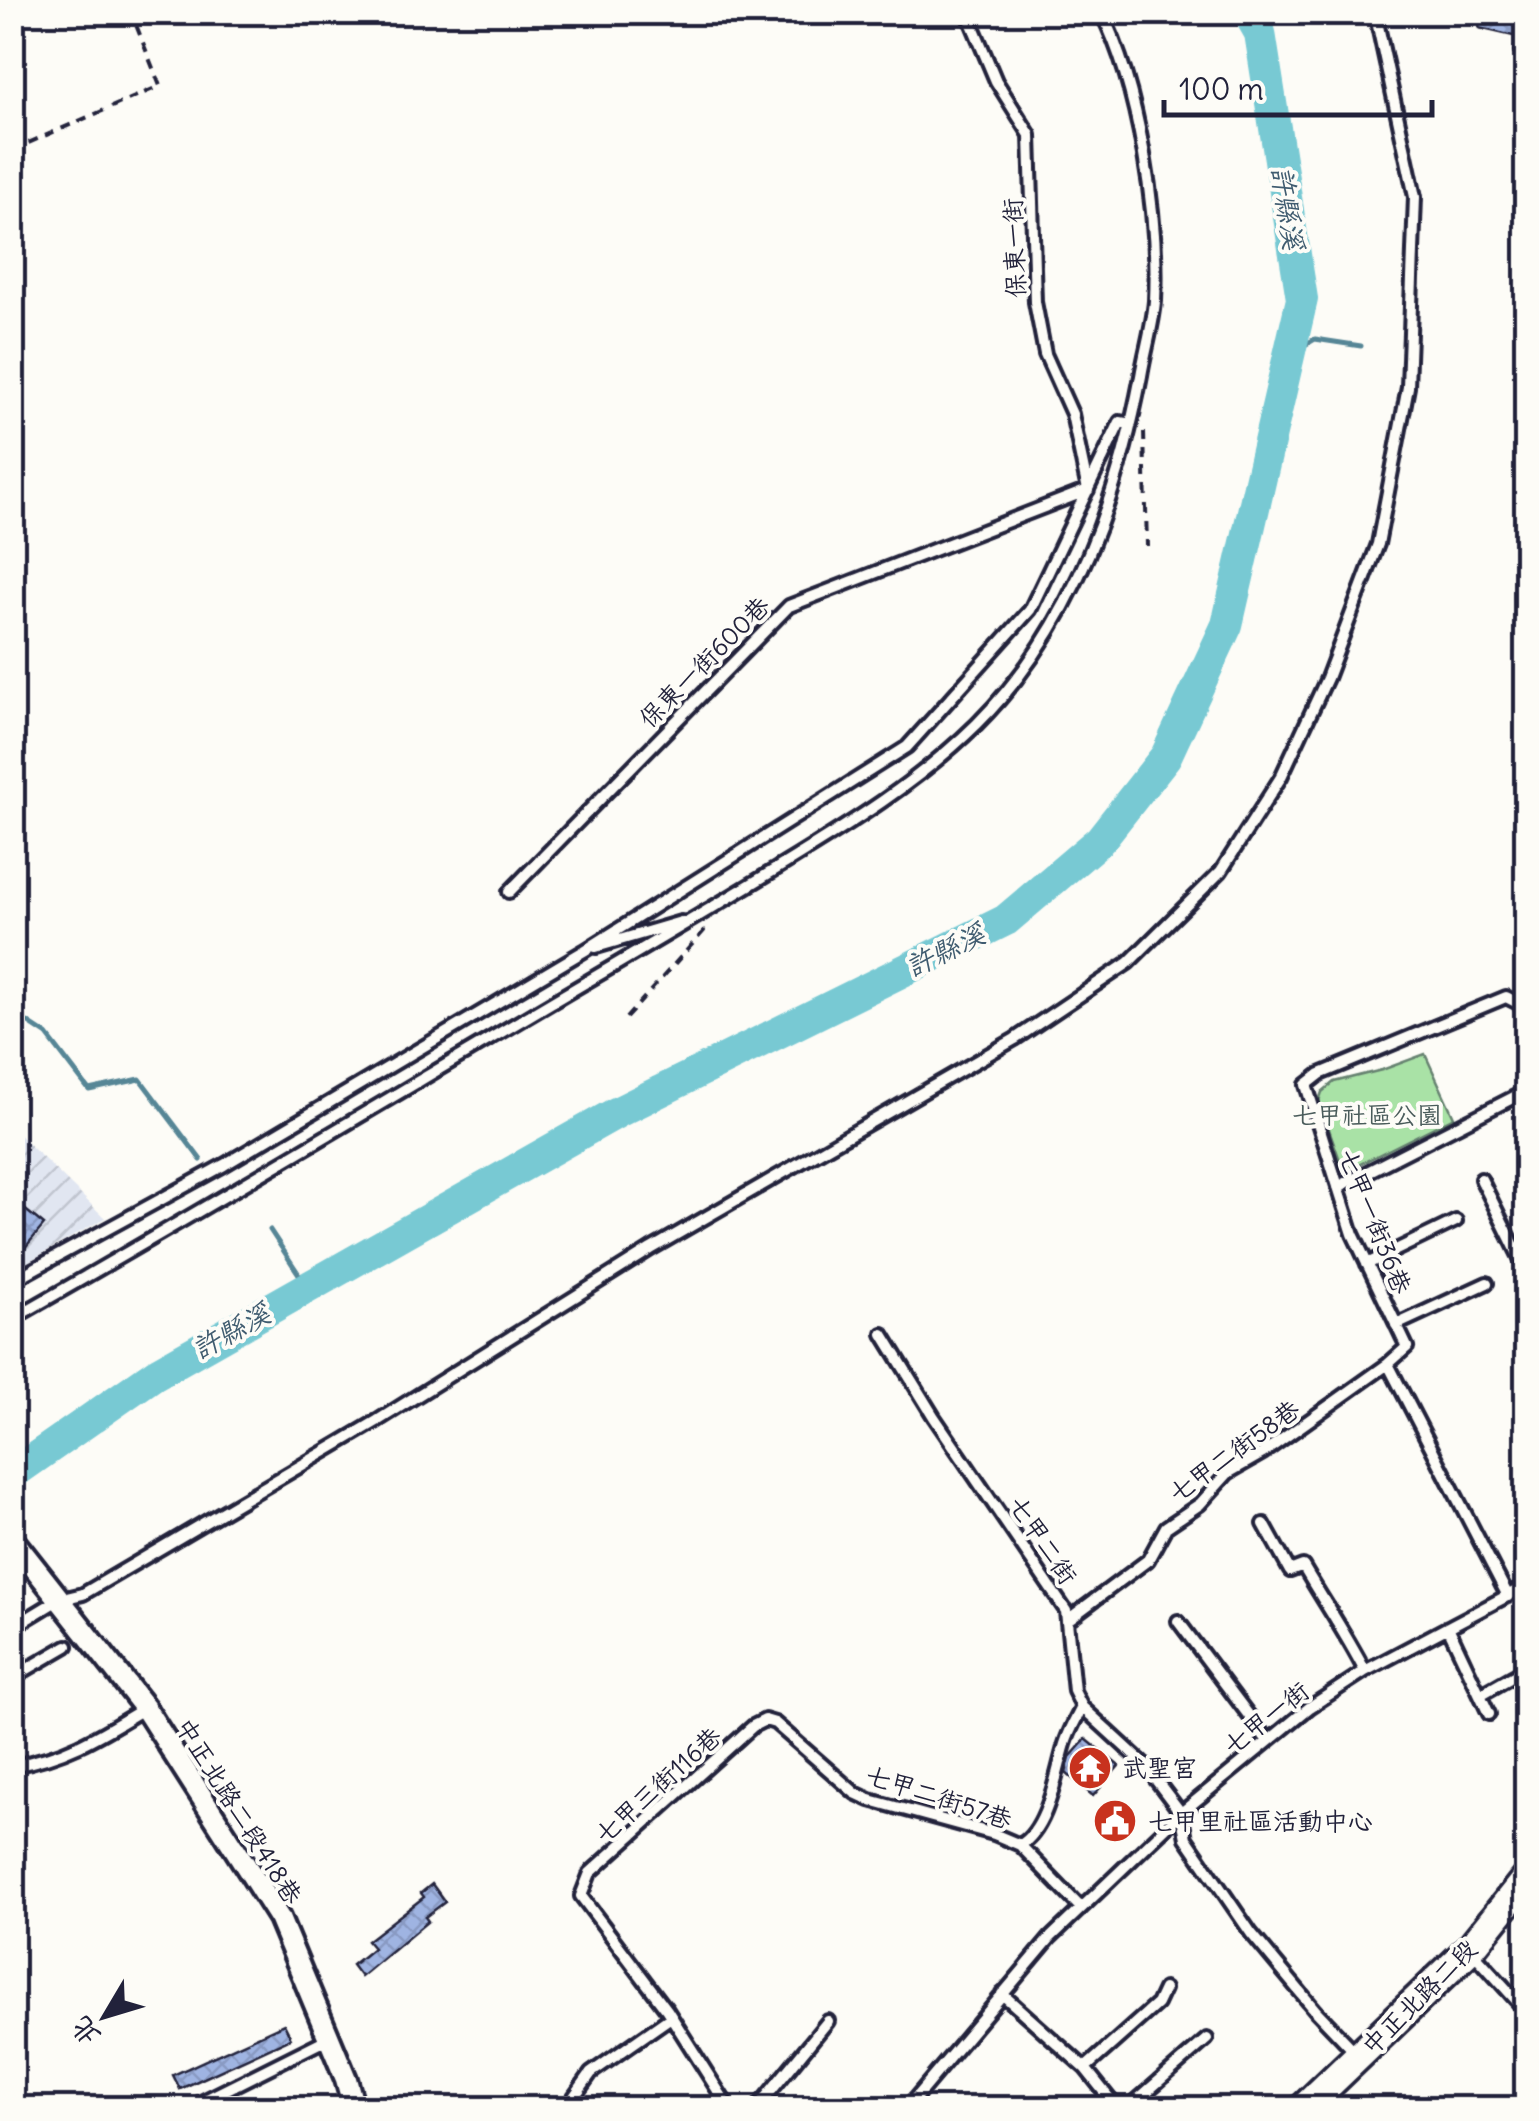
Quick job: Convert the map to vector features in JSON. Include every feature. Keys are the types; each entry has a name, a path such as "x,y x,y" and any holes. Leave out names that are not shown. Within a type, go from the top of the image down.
{"main road":[{"name":"中正北路二段","path":"1304,2108 1470,1949 1526,1879"}],"street":[{"name":"中正北路二段418巷","path":"12,1539 145,1708 279,1918 354,2108"}],"lane":[{"name":"保東一街","path":"967,12 996,81 1030,135 1035,302 1045,354 1072,414 1088,490"},
{"path":"12,1320 863,816 922,773 980,721 1034,657 1071,596 1101,520 1132,424 1154,303 1152,219 1140,135 1114,36 1101,12"},
{"path":"12,1628 58,1600 83,1594 377,1421 651,1250 1015,1039 1128,963 1221,871 1281,777 1327,678 1378,544 1408,387 1415,197 1375,12"},
{"path":"12,1281 224,1166 584,951 907,747 1030,610 1120,422 1132,424"},
{"name":"保東一街600巷","path":"509,892 788,606 1088,490"},
{"path":"584,951 696,918"},
{"name":"七甲一街36巷","path":"1388,1364 1407,1347 1367,1264 1306,1085 1320,1074 1506,996 1526,1007"},
{"path":"1338,1187 1526,1090"},
{"path":"1481,1179 1526,1270"},
{"path":"1367,1264 1456,1221"},
{"path":"1396,1325 1486,1283"},
{"name":"七甲二街","path":"883,1334 1069,1619 1074,1692 1082,1707"},
{"path":"1388,1364 1508,1596"},
{"name":"七甲二街58巷","path":"1069,1619 1148,1560 1166,1527 1200,1504 1228,1473 1263,1453 1388,1364"},
{"path":"1264,1524 1290,1571 1304,1566 1340,1622 1364,1671"},
{"name":"七甲一街","path":"906,2108 1080,1907 1182,1813 1310,1706 1364,1671 1526,1586"},
{"path":"1178,1621 1268,1741"},
{"path":"1448,1627 1489,1714"},
{"path":"12,1678 67,1646"},
{"path":"1480,1695 1526,1670"},
{"path":"1082,1707 1144,1764 1182,1813 1186,1838 1251,1933 1359,2056"},
{"name":"七甲二街57巷","path":"776,1723 855,1793 1020,1845 1031,1839 1049,1800 1067,1739 1082,1707"},
{"path":"12,1766 49,1760 88,1743 145,1708"},
{"name":"七甲三街116巷","path":"671,2017 581,1896 590,1873 753,1726 766,1720 776,1723"},
{"path":"1020,1845 1080,1907"},
{"path":"1470,1949 1526,2011"},
{"path":"1084,2068 1157,2004 1164,1989"},
{"path":"1002,1994 1084,2068 1117,2108"},
{"path":"566,2108 591,2073 671,2017 728,2108"},
{"path":"758,2108 828,2021"},
{"path":"188,2108 329,2038"},
{"path":"1128,2108 1208,2039"}],"path":[{"path":"12,150 160,86 131,12"},
{"path":"1132,424 1146,433 1147,546"},
{"path":"626,1018 704,930 696,918"}],"shaded area":[{"path":"12,1128 105,1218 13,1270 12,1270"}],"green space":[{"name":"七甲社區公園","path":"1425,1054 1454,1117 1356,1166 1342,1166 1319,1101 1322,1092 1334,1082"}],"building":[{"path":"1482,12 1526,12 1526,39 1479,28"},
{"path":"12,1199 44,1225 12,1263"},
{"name":"武聖宮","path":"1086,1739 1119,1766 1093,1796 1066,1773 1070,1757"},
{"path":"432,1884 445,1902 361,1977 352,1965 373,1948 367,1941 424,1897 421,1893"},
{"path":"284,2024 291,2038 180,2089 173,2075"}],"waterway":[{"name":"許縣溪","path":"12,1474 155,1374 618,1112 1006,920 1100,840 1166,756 1227,625 1302,299 1260,33 1248,12"},
{"path":"1289,354 1315,339 1361,346"},
{"path":"12,1012 47,1035 89,1090 140,1079 201,1160"},
{"path":"270,1230 308,1288"}],"place":[{"name":"武聖宮","path":"1090,1768"},
{"name":"七甲里社區活動中心","path":"1115,1821"}]}
